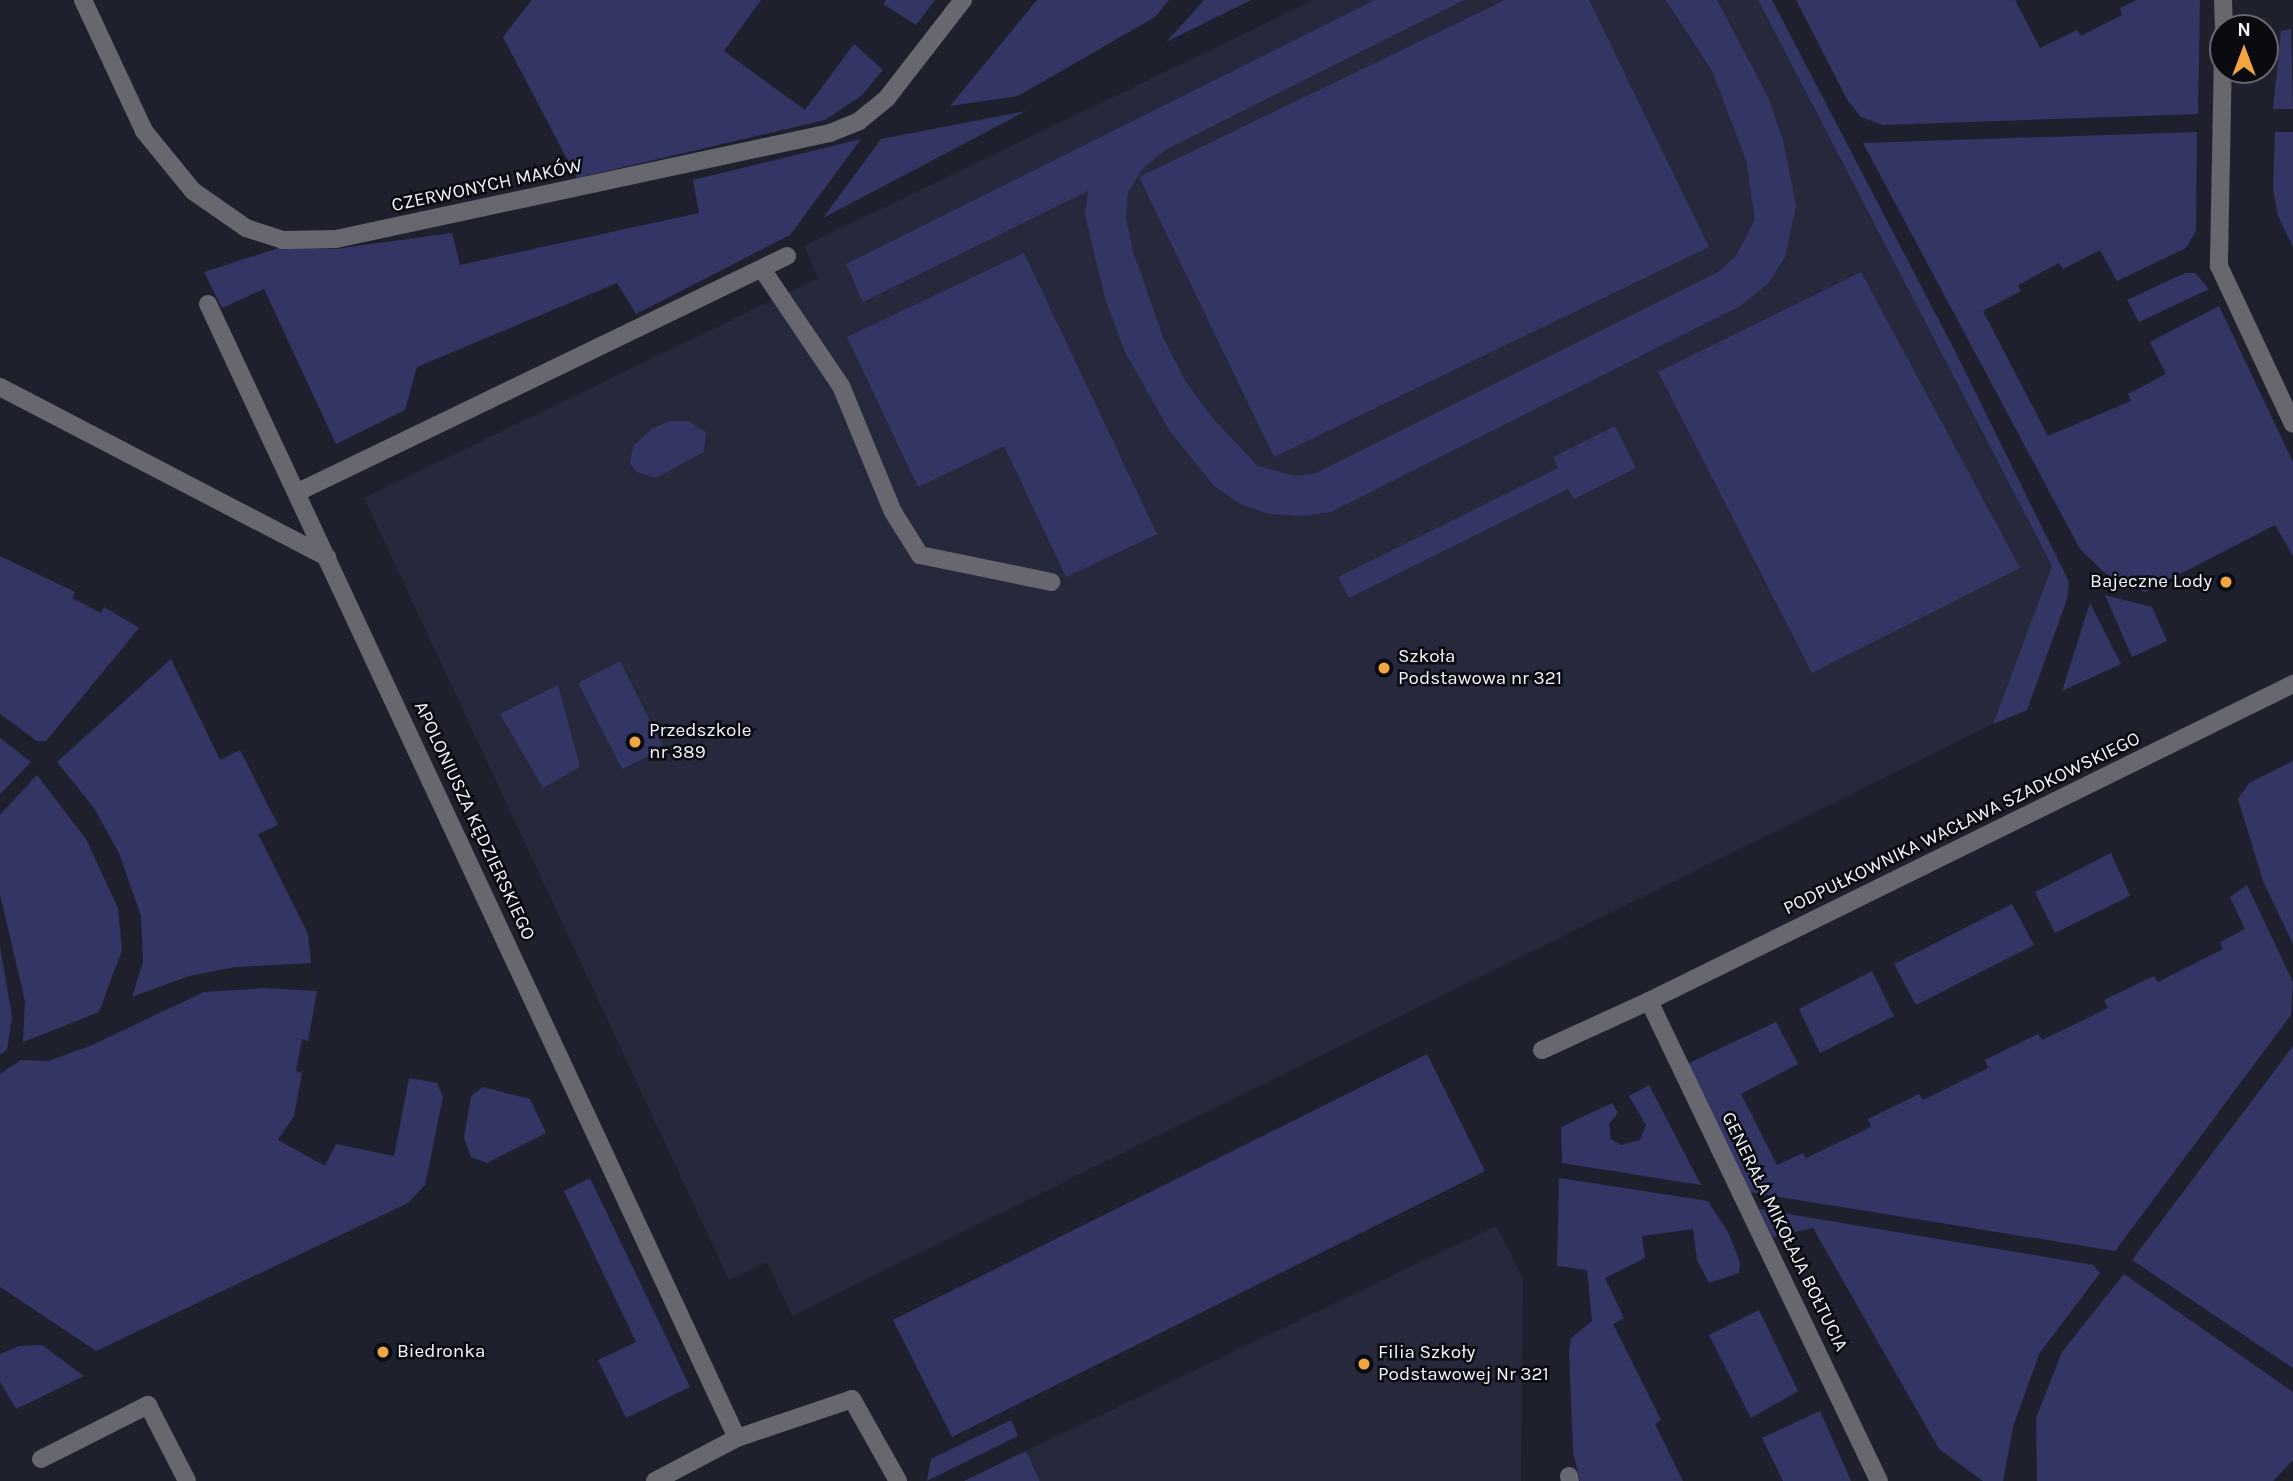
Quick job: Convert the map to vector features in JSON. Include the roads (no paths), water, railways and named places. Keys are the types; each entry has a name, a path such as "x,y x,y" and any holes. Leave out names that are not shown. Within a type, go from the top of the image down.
{"street":[{"name":"CZERWONYCH MAKÓW","path":"83,0 144,131 193,191 246,228 283,240 336,239 830,133 859,121 887,98 962,0"},
{"path":"2222,84 2219,266 2293,424"},
{"path":"298,492 787,256"},
{"path":"762,269 841,386 893,512 919,555 1051,582"},
{"name":"APOLONIUSZA KĘDZIERSKIEGO","path":"208,304 737,1438"},
{"path":"0,387 327,557"},
{"name":"PODPUŁKOWNIKA WACŁAWA SZADKOWSKIEGO","path":"1542,1050 1649,1001 2293,684"},
{"name":"GENERAŁA MIKOŁAJA BOŁTUCIA","path":"1649,1001 1879,1481"},
{"path":"655,1481 737,1438 852,1399 898,1481"},
{"path":"41,1459 148,1405 187,1481"}],"place":[{"name":"Bajeczne Lody","path":"2226,582"},
{"name":"Szkoła Podstawowa nr 321","path":"1384,668"},
{"name":"Przedszkole nr 389","path":"635,742"},
{"name":"Biedronka","path":"383,1352"},
{"name":"Filia Szkoły Podstawowej Nr 321","path":"1364,1364"}]}
